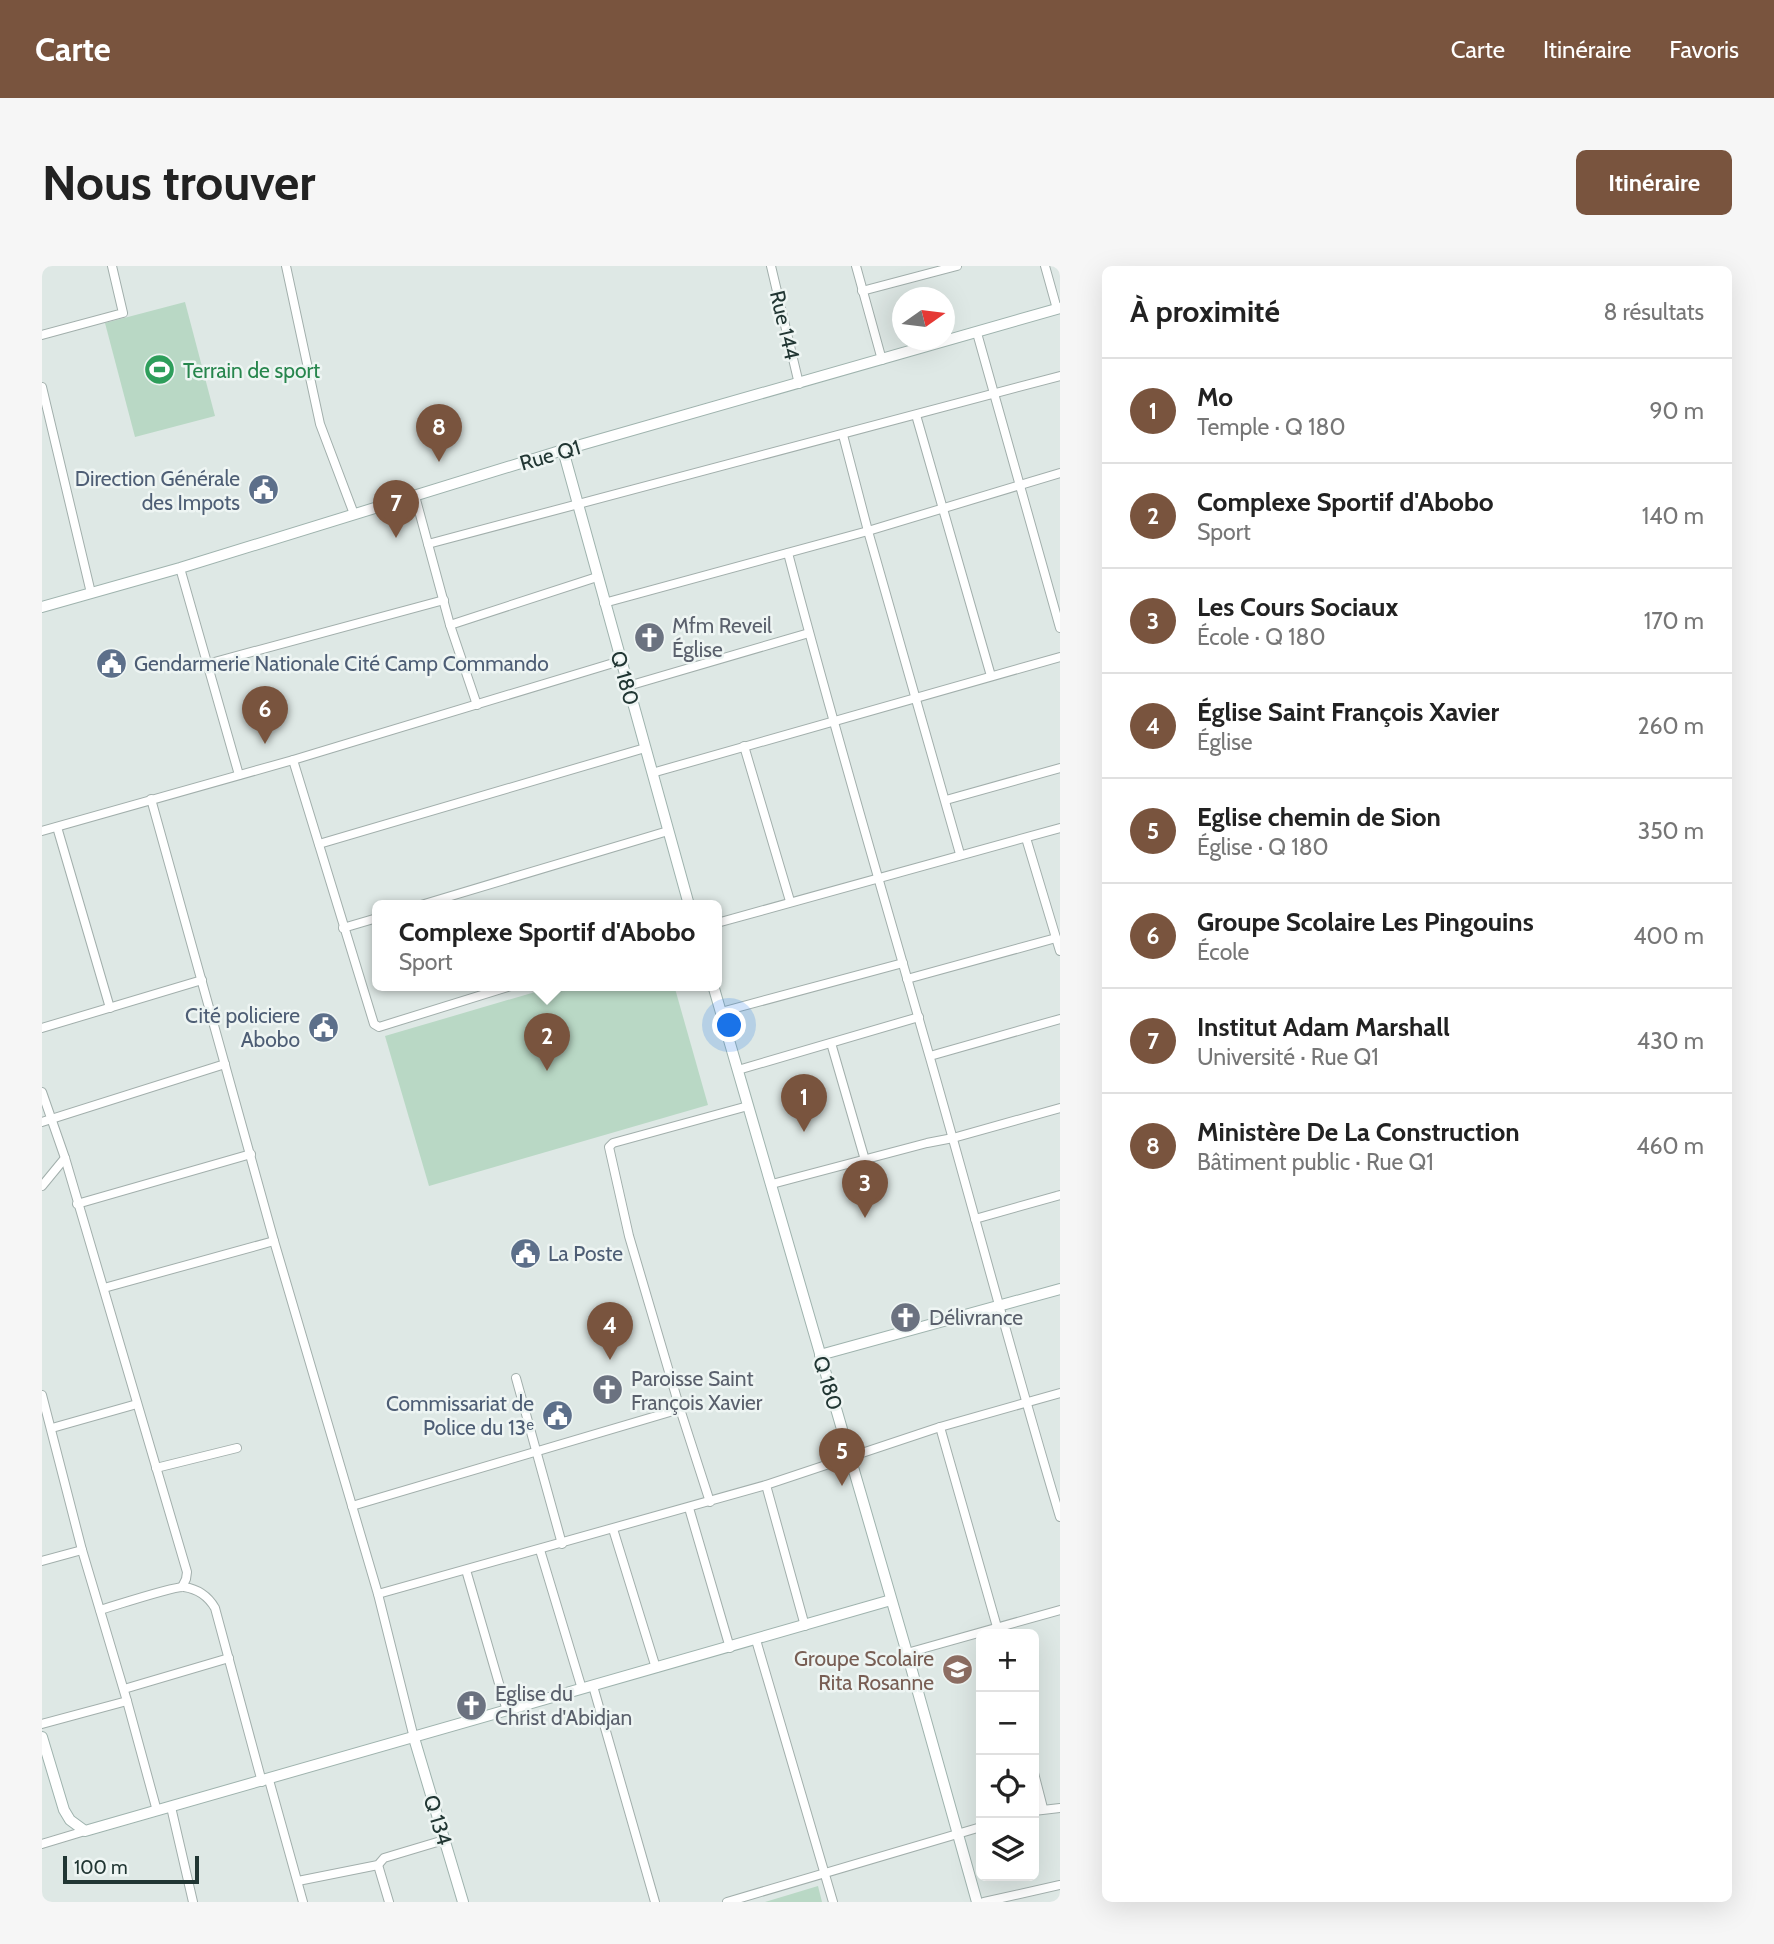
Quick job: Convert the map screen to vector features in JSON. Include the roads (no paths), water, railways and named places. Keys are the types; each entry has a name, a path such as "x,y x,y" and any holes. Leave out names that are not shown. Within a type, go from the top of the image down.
{"street":[{"path":"42,335 123,313 112,266"},
{"path":"286,266 320,424 354,514"},
{"name":"Rue 144","path":"771,266 799,384"},
{"path":"856,266 882,360"},
{"path":"862,292 957,266"},
{"path":"1045,266 1059,308"},
{"name":"Rue Q1","path":"42,607 180,568 563,450 1059,308"},
{"path":"977,333 1060,628"},
{"path":"428,544 1060,376"},
{"path":"42,387 91,593"},
{"path":"916,415 991,676"},
{"path":"843,435 960,854"},
{"name":"Q 180","path":"563,450 688,900"},
{"path":"604,603 868,531 1060,473"},
{"path":"415,496 450,625 477,705"},
{"path":"788,553 832,721 919,1017 1025,1403 1060,1517"},
{"path":"180,568 239,775"},
{"path":"450,625 597,577"},
{"path":"207,664 444,600"},
{"path":"628,686 809,633"},
{"path":"652,773 1060,657"},
{"path":"42,831 293,760 620,661"},
{"path":"744,747 790,901"},
{"path":"319,844 645,748"},
{"path":"293,760 343,928 376,1026 494,991"},
{"path":"946,800 1060,768"},
{"path":"151,799 274,1241 378,1594 414,1738"},
{"path":"57,827 110,1007"},
{"path":"722,921 1060,828"},
{"path":"438,900 668,831"},
{"path":"1026,838 1060,951"},
{"path":"343,928 372,919"},
{"path":"907,979 1056,938"},
{"path":"721,1012 903,963"},
{"path":"42,1027 202,980"},
{"name":"Q 180","path":"715,991 959,1833 976,1902"},
{"path":"737,1070 919,1017"},
{"path":"930,1056 1060,1019"},
{"path":"831,1043 864,1160"},
{"path":"46,1121 225,1064"},
{"path":"42,1092 46,1121 65,1158 187,1572 182,1587"},
{"path":"710,1502 629,1236 609,1147 613,1143 653,1131 748,1106"},
{"path":"772,1184 1060,1108"},
{"path":"77,1204 251,1154"},
{"path":"42,1186 65,1158"},
{"path":"975,1219 1060,1195"},
{"path":"104,1288 274,1241"},
{"path":"820,1355 1060,1289"},
{"path":"516,1378 562,1544"},
{"path":"378,1594 710,1502 940,1427 1060,1393"},
{"path":"42,1397 82,1550 157,1811"},
{"path":"52,1428 137,1404"},
{"path":"352,1506 680,1409"},
{"path":"940,1427 998,1629"},
{"path":"156,1468 237,1448"},
{"path":"766,1485 805,1626"},
{"path":"689,1508 730,1648"},
{"path":"613,1528 656,1668"},
{"path":"42,1561 82,1550"},
{"path":"540,1550 588,1687 655,1902"},
{"path":"466,1570 506,1711"},
{"path":"100,1610 182,1587 209,1599 215,1608 303,1902"},
{"path":"42,1844 891,1600"},
{"path":"1001,1629 1060,1610"},
{"path":"907,1653 976,1636"},
{"path":"756,1640 833,1902"},
{"path":"124,1689 229,1658"},
{"path":"42,1724 127,1701"},
{"path":"42,1737 64,1810 70,1819 85,1831"},
{"name":"Q 134","path":"414,1738 463,1902"},
{"path":"171,1807 193,1902"},
{"path":"1039,1809 1060,1808"},
{"path":"727,1902 976,1828"},
{"path":"298,1881 378,1865 384,1858 444,1840"},
{"path":"378,1865 389,1902"},
{"path":"984,1902 1060,1885"}],"place":[{"name":"Terrain de sport","path":"160,370"},
{"name":"Ministère De La Construction","path":"439,462"},
{"name":"Direction Générale des Impots","path":"263,490"},
{"name":"Institut Adam Marshall","path":"396,538"},
{"name":"Mfm Reveil Église","path":"649,637"},
{"name":"Gendarmerie Nationale Cité Camp Commando","path":"111,663"},
{"name":"Groupe Scolaire Les Pingouins","path":"265,744"},
{"name":"Cité policiere Abobo","path":"323,1027"},
{"name":"Complexe Sportif d'Abobo","path":"547,1071"},
{"name":"Mo","path":"804,1132"},
{"name":"Les Cours Sociaux","path":"865,1218"},
{"name":"La Poste","path":"525,1253"},
{"name":"Délivrance","path":"906,1317"},
{"name":"Église Saint François Xavier","path":"610,1360"},
{"name":"Paroisse Saint François Xavier","path":"608,1390"},
{"name":"Commissariat de Police du 13ᵉ","path":"557,1415"},
{"name":"Eglise chemin de Sion","path":"842,1486"},
{"name":"Groupe Scolaire Rita Rosanne","path":"957,1670"},
{"name":"Eglise du Christ d'Abidjan","path":"472,1705"}]}
